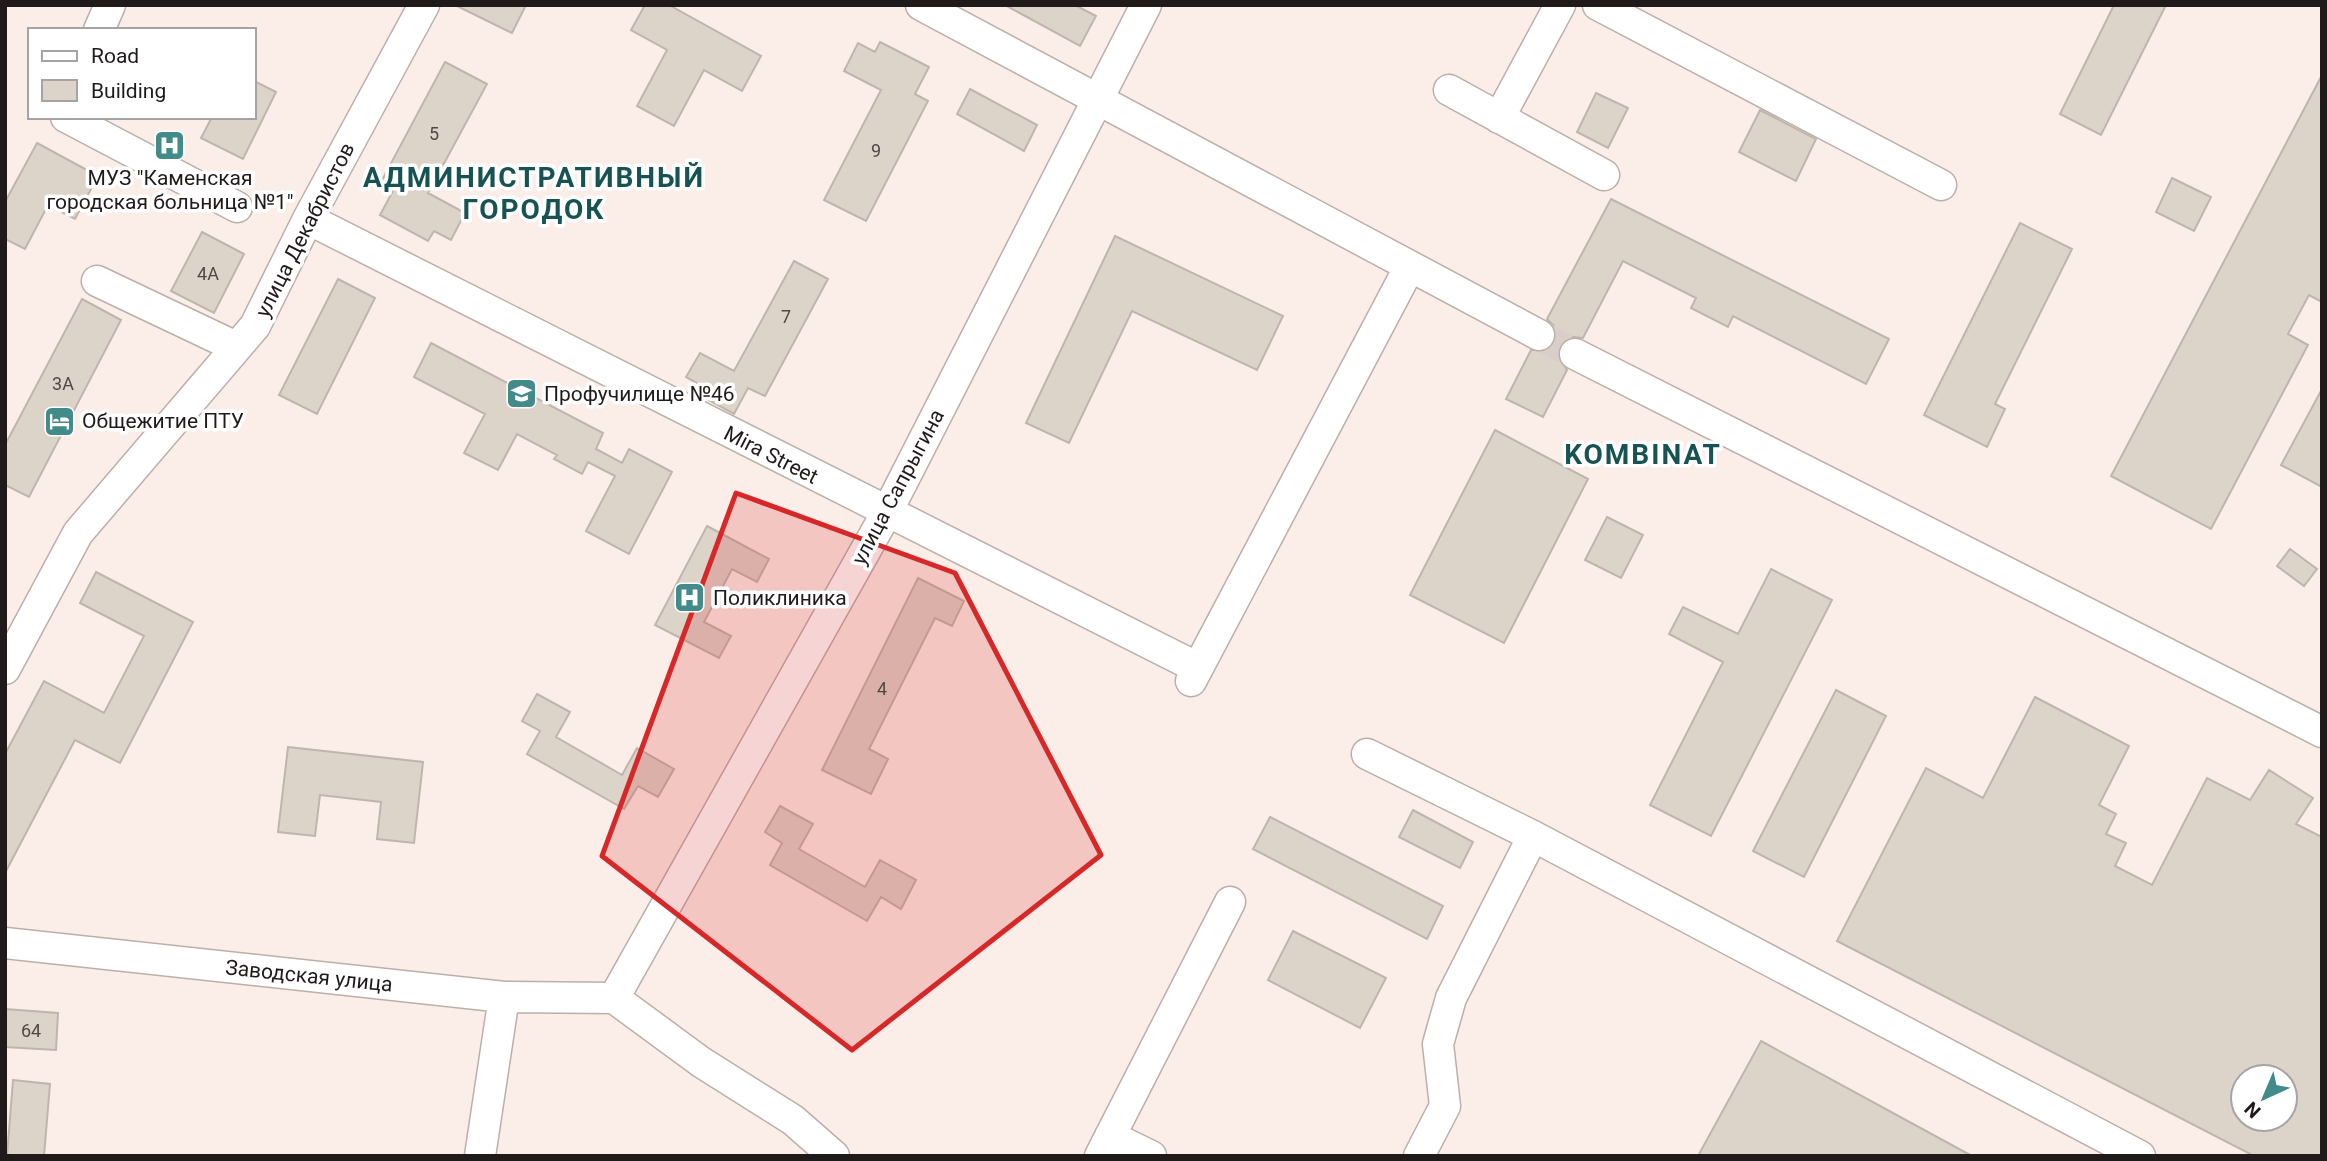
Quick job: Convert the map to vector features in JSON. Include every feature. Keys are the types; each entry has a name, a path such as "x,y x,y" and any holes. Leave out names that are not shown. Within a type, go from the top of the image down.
{"street":[{"path":"100,28 110,5"},
{"name":"улица Декабристов","path":"5,669 78,533 256,326 308,219 424,5"},
{"path":"922,5 1539,335"},
{"name":"улица Сапрыгина","path":"614,998 886,514 1146,5"},
{"path":"1499,118 1560,5"},
{"path":"1598,5 1941,185"},
{"path":"1449,90 1604,175"},
{"path":"70,119 237,207"},
{"name":"Mira Street","path":"308,219 1195,675 1410,266"},
{"path":"96,281 236,347"},
{"path":"1575,354 2322,732"},
{"path":"1367,754 1533,835 2101,1147 2140,1156"},
{"path":"1419,1156 1445,1105 1438,1044 1451,998 1533,835"},
{"path":"1151,1156 1105,1146 1230,902"},
{"name":"Заводская улица","path":"5,943 504,997 614,998"},
{"path":"480,1156 504,997"},
{"path":"614,998 701,1062 793,1121 834,1156"}],"highlighted area":[{"path":"736,493 955,573 1101,855 852,1050 602,856"}],"building":[{"path":"455,5 526,5 512,33"},
{"path":"645,5 669,5 761,56 742,91 704,70 674,126 637,106 667,50 631,30"},
{"path":"1005,5 1075,5 1096,16 1080,46"},
{"path":"2114,5 2166,5 2101,135 2060,114"},
{"path":"880,42 929,67 915,94 928,101 866,221 824,200 881,90 844,71 858,43 875,52"},
{"path":"445,62 487,84 428,193 465,213 451,240 434,231 428,241 380,215 394,189 381,182"},
{"path":"2322,75 2322,302 2309,295 2288,334 2308,345 2211,529 2111,476"},
{"path":"256,82 276,92 243,159 201,138 211,119 256,119"},
{"path":"970,89 1037,125 1024,151 957,114"},
{"path":"1596,93 1628,108 1608,148 1577,132"},
{"path":"1760,110 1816,139 1796,181 1739,152"},
{"path":"37,143 98,176 75,219 48,205 25,249 5,239 5,202"},
{"path":"2172,178 2211,197 2194,231 2156,212"},
{"path":"1611,199 1889,339 1866,384 1733,316 1728,327 1691,308 1696,298 1623,261 1583,338 1573,337 1560,346 1558,356 1567,370 1543,417 1506,399 1531,350 1548,350 1555,343 1554,326 1547,319"},
{"path":"2020,223 2072,249 1995,404 2005,409 1987,447 1924,415"},
{"path":"202,232 244,254 214,313 171,291"},
{"path":"1115,236 1283,316 1257,370 1132,311 1069,443 1026,423"},
{"path":"794,261 828,279 765,396 748,388 734,414 692,391 697,383 686,377 700,353 734,371"},
{"path":"338,279 375,298 317,414 279,395"},
{"path":"82,299 121,320 29,497 5,485 5,445"},
{"path":"431,343 603,433 596,449 622,463 629,449 672,472 629,554 586,531 615,476 588,462 582,474 554,459 557,455 517,434 498,470 464,453 485,414 414,377"},
{"path":"2322,389 2322,487 2281,465"},
{"path":"1495,430 1588,479 1504,643 1410,595"},
{"path":"1607,517 1643,535 1621,578 1585,560"},
{"path":"707,526 769,559 757,582 732,569 704,622 731,636 719,658 655,625"},
{"path":"2290,549 2317,569 2304,586 2277,566"},
{"path":"1771,569 1832,600 1711,836 1650,805 1723,662 1669,634 1683,607 1738,634"},
{"path":"96,572 193,622 120,763 75,740 5,873 5,754 44,681 104,713 144,636 80,603"},
{"path":"918,578 964,601 952,626 935,618 869,749 888,759 871,794 822,770"},
{"path":"1836,690 1886,716 1804,877 1753,851"},
{"path":"537,694 570,712 556,737 622,775 637,748 674,769 658,797 638,786 624,809 527,754 540,731 522,721"},
{"path":"2035,697 2129,746 2099,805 2116,814 2106,834 2126,843 2115,866 2152,885 2207,778 2250,800 2269,770 2313,798 2296,824 2322,837 2322,1156 2254,1156 1837,941 1926,768 1983,798"},
{"path":"288,747 423,762 414,843 377,839 381,802 320,795 315,836 278,832"},
{"path":"780,806 813,824 799,849 865,887 880,860 916,880 901,909 881,897 867,921 770,865 782,843 765,832"},
{"path":"1413,810 1473,842 1460,868 1399,837"},
{"path":"1270,817 1443,906 1427,939 1253,849"},
{"path":"1293,931 1386,978 1360,1028 1268,980"},
{"path":"5,1009 58,1013 56,1050 5,1047"},
{"path":"1761,1041 1972,1156 1698,1156"},
{"path":"13,1080 50,1084 44,1156 7,1156"}],"tunnel":[{"path":"1539,335 1575,354"}],"place":[{"name":"МУЗ \"Каменская городская больница №1\"","path":"170,146"},
{"name":"Профучилище №46","path":"521,394"},
{"name":"Общежитие ПТУ","path":"59,421"},
{"name":"Поликлиника","path":"690,598"}],"district":[{"name":"АДМИНИСТРАТИВНЫЙ ГОРОДОК","path":"534,193"},
{"name":"KOMBINAT","path":"1643,454"}]}
